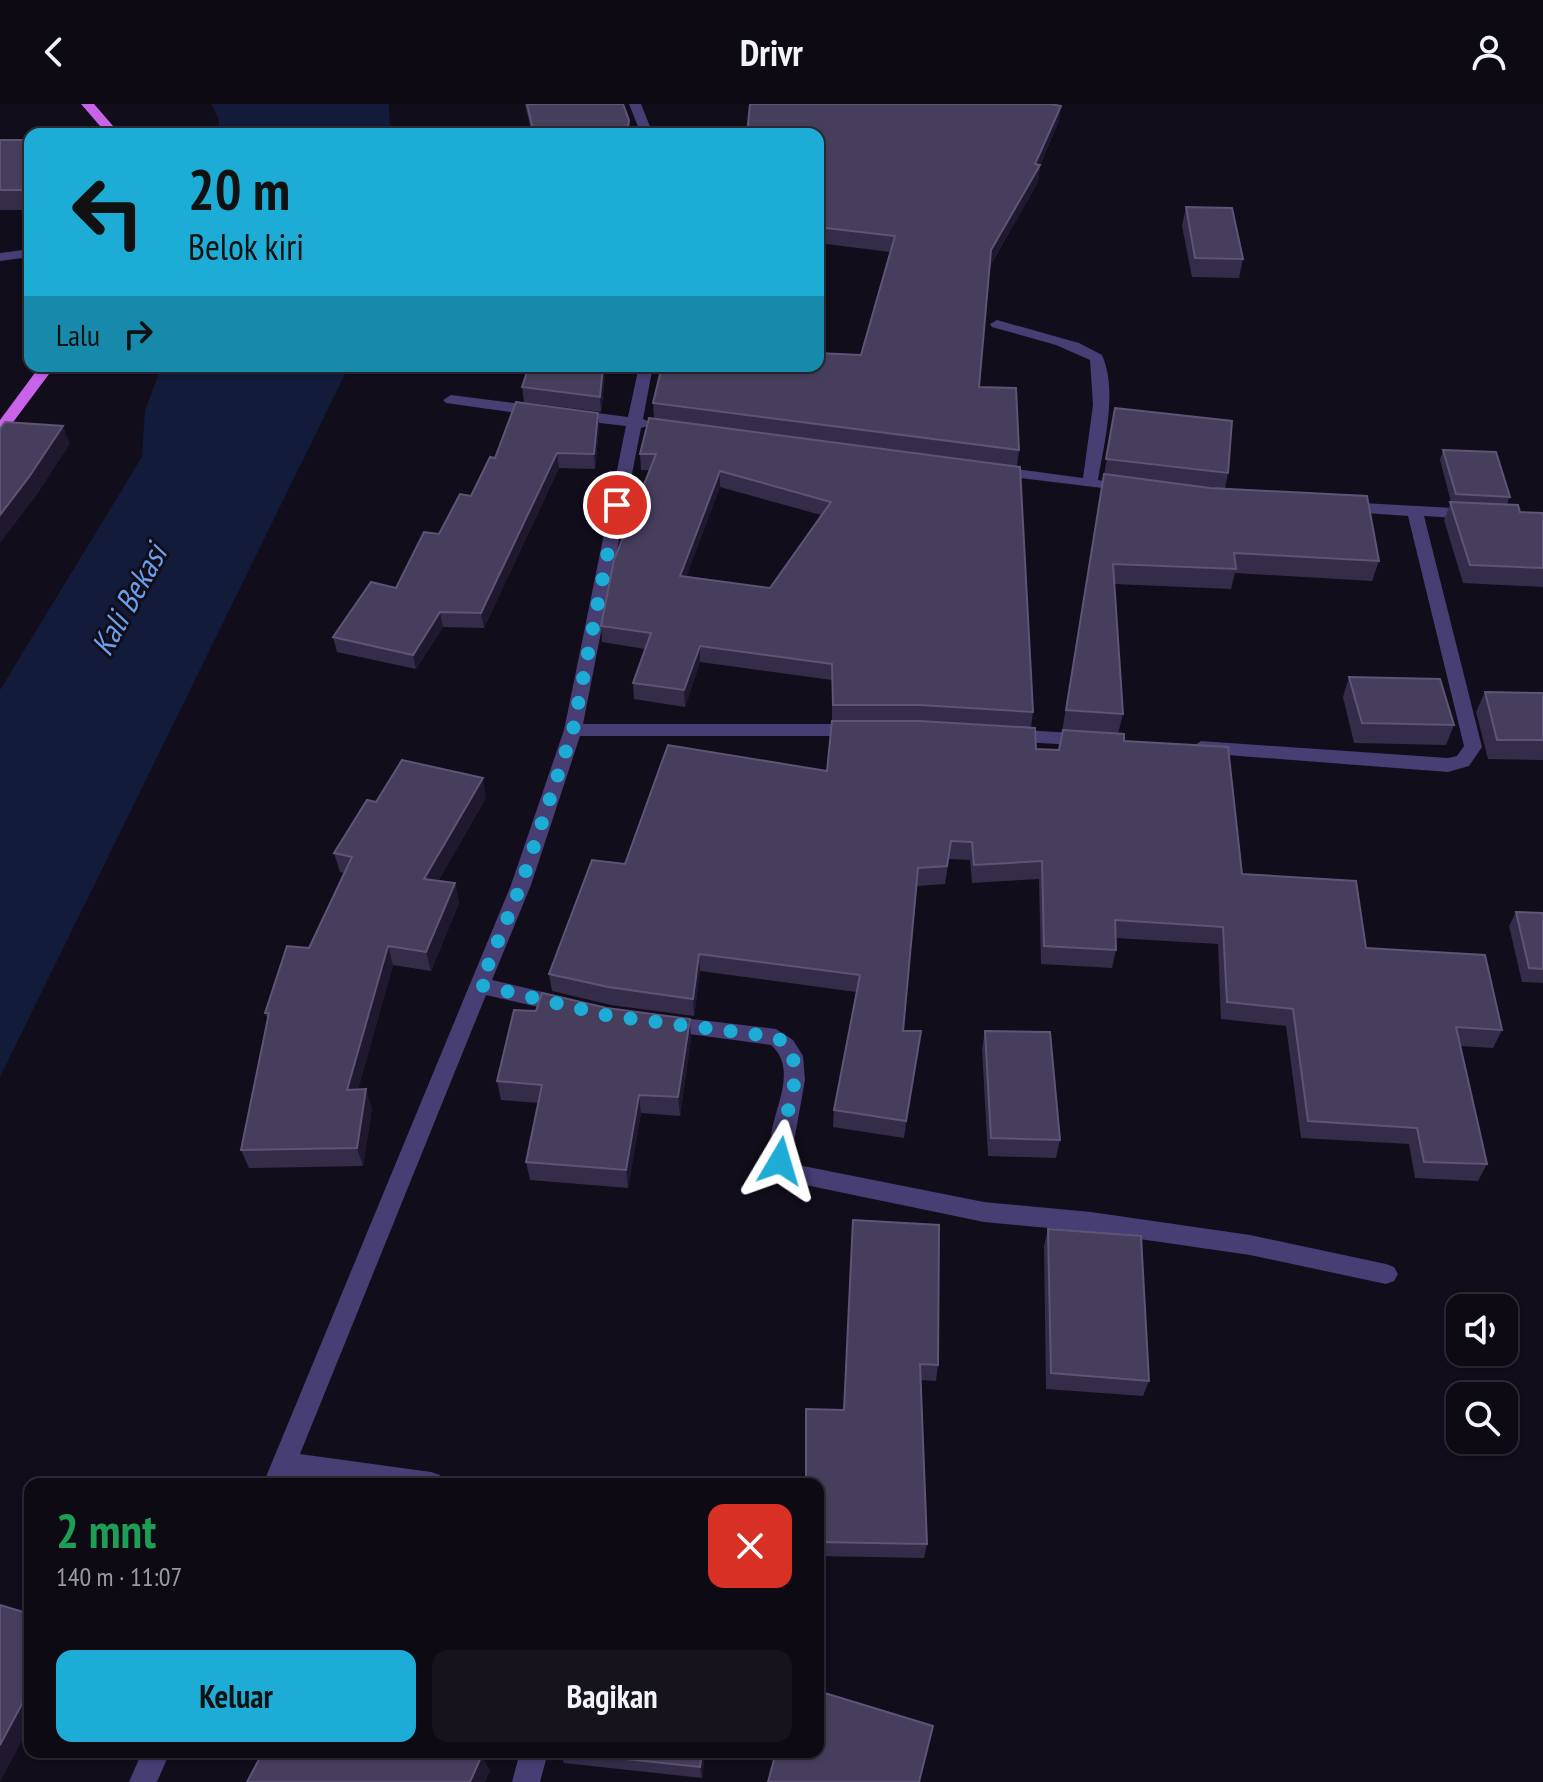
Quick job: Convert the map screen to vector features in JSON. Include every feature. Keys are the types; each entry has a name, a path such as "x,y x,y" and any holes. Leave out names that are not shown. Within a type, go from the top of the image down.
{"main road":[{"path":"87,104 109,128"},
{"path":"0,430 44,372"}],"street":[{"path":"635,104 645,128"},
{"path":"0,257 24,254"},
{"path":"997,324 1016,332 1084,348 1097,358 1102,383 1101,409 1090,484"},
{"path":"340,1478 280,1474 521,885 573,730 645,372"},
{"path":"451,400 665,426"},
{"path":"979,469 1148,492"},
{"path":"1325,506 1489,515"},
{"path":"1185,746 1448,765 1463,761 1473,747 1415,511"},
{"path":"573,730 873,730"},
{"path":"997,735 1108,741"},
{"path":"480,985 581,1009"},
{"path":"649,1022 776,1037 786,1043 796,1082 782,1133 780,1161 791,1173 984,1212 1091,1222 1250,1245 1386,1274"},
{"path":"143,1782 153,1758"},
{"path":"526,1782 532,1758"}],"water":[{"path":"211,104 389,104 390,128 218,128 219,120"},
{"name":"Kali Bekasi","path":"160,372 346,372 0,1077 0,690 142,457 145,410"}],"building":[{"path":"527,104 623,104 629,120 628,128 533,128"},
{"path":"750,104 1061,106 1035,164 1040,165 991,250 979,387 1016,388 1019,450 653,403 661,372 824,372 824,353 861,355 895,236 824,228 824,128 748,128"},
{"path":"0,140 24,140 24,190 0,190"},
{"path":"1186,207 1232,208 1243,259 1195,258"},
{"path":"527,372 602,372 600,397 522,387"},
{"path":"516,402 598,413 594,454 557,453 481,613 440,612 413,655 333,637 371,582 396,588 424,532 439,534 460,494 471,496 490,457 495,458"},
{"path":"1115,408 1232,421 1228,473 1106,459"},
{"path":"649,418 1020,467 1033,712 920,705 833,705 832,664 700,646 684,690 633,683 651,633 601,626 614,560 656,454 640,454","holes":["720,471 831,502 770,588 680,576"]},
{"path":"5,422 63,426 0,515 0,429"},
{"path":"1443,450 1496,452 1510,497 1456,494"},
{"path":"1104,474 1210,488 1367,496 1379,561 1234,553 1236,569 1113,564 1123,714 1066,710"},
{"path":"1450,502 1518,505 1520,512 1543,513 1543,568 1470,565"},
{"path":"1349,677 1440,679 1454,725 1362,723"},
{"path":"1485,692 1543,693 1543,740 1497,740"},
{"path":"832,721 920,721 1035,728 1036,749 1059,750 1063,730 1124,734 1124,741 1228,747 1242,874 1356,881 1366,948 1485,955 1502,1030 1456,1027 1487,1164 1424,1162 1417,1128 1308,1121 1293,1009 1227,1002 1223,927 1115,920 1116,950 1044,946 1042,861 974,865 972,842 951,841 947,866 918,868 903,1031 921,1031 906,1121 834,1110 860,975 699,954 693,999 608,987 549,974 592,860 625,864 668,745 827,771"},
{"path":"402,760 483,778 424,879 455,883 426,952 388,946 347,1090 366,1089 357,1148 241,1150 269,1013 265,1013 287,946 309,948 352,857 334,853 367,800 376,802"},
{"path":"1516,912 1543,913 1543,969 1529,968"},
{"path":"542,993 607,1008 690,1019 678,1097 639,1095 626,1170 526,1162 542,1085 497,1081 514,1010 536,1011"},
{"path":"985,1031 1050,1032 1060,1140 991,1138"},
{"path":"853,1220 939,1225 938,1365 920,1364 927,1544 824,1542 824,1478 806,1478 806,1409 844,1410"},
{"path":"1048,1229 1141,1236 1149,1381 1051,1373"},
{"path":"0,1605 24,1612 24,1700 0,1745"},
{"path":"824,1693 933,1726 919,1782 768,1782 774,1758 824,1758"},
{"path":"260,1758 481,1758 470,1782 247,1782"},
{"path":"616,1758 701,1758 700,1767"}],"route":[{"path":"617,505 573,730 521,885 480,985 610,1016 776,1037 786,1043 796,1082 782,1133 780,1161"}]}
